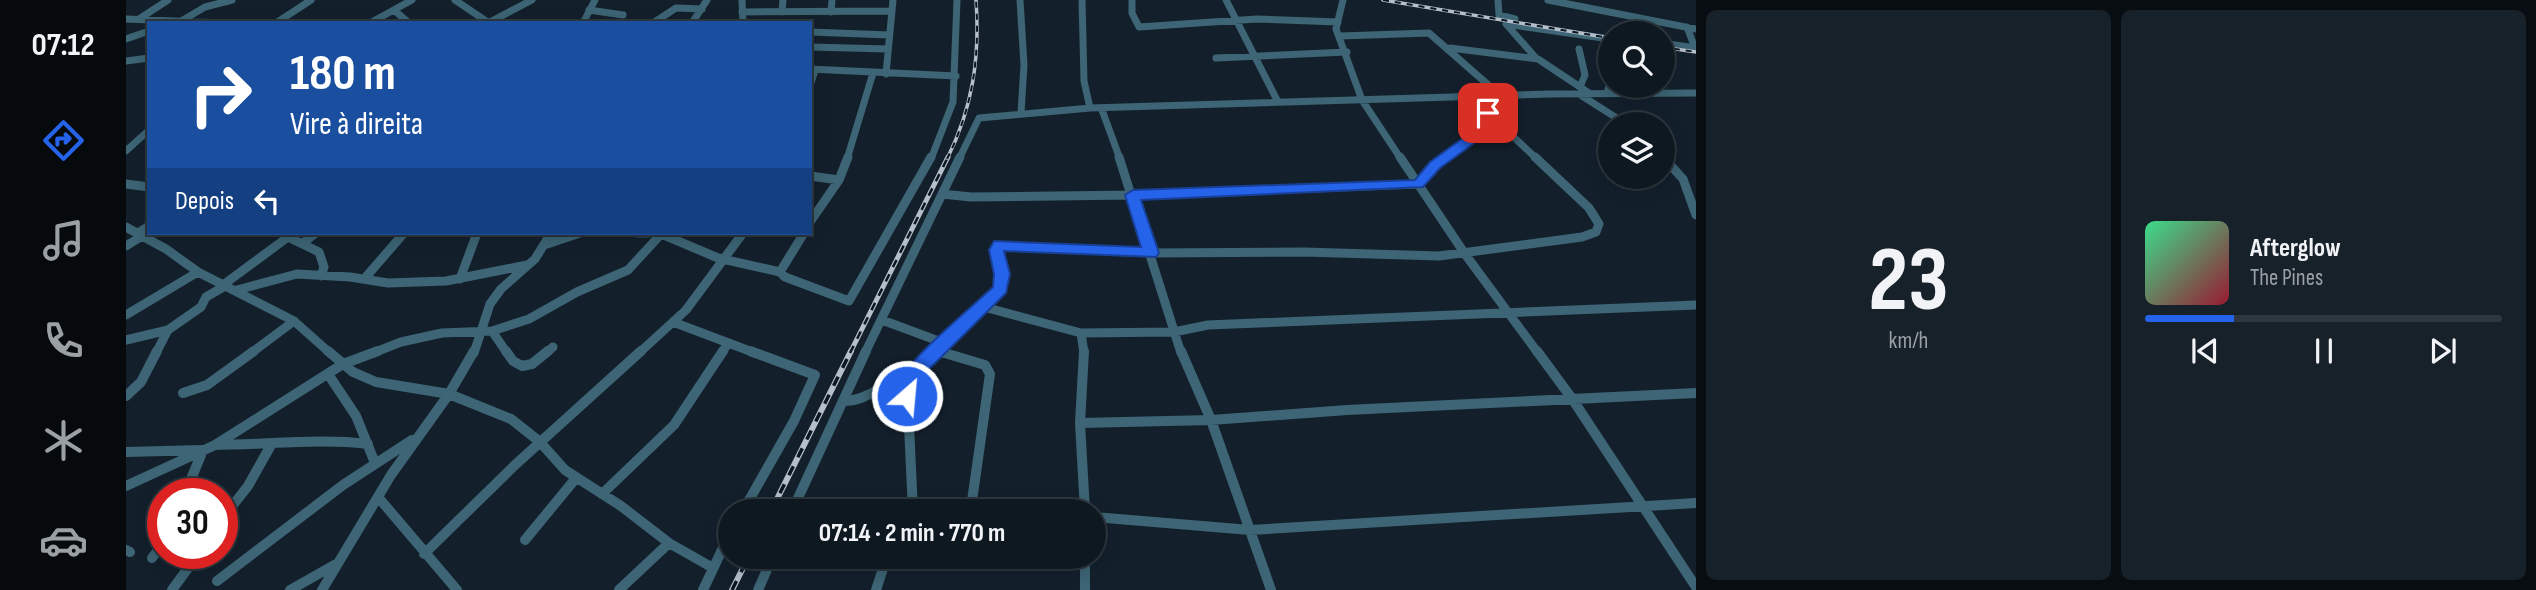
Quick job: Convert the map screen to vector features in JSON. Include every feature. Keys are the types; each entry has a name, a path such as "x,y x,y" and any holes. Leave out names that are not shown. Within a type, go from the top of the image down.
{"street":[{"path":"139,19 168,0"},
{"path":"126,19 175,21 205,7 232,0"},
{"path":"294,0 303,5"},
{"path":"279,21 311,0"},
{"path":"397,0 410,1"},
{"path":"455,0 485,21"},
{"path":"492,21 532,0"},
{"path":"584,21 595,0"},
{"path":"693,21 707,0"},
{"path":"742,0 743,21"},
{"path":"782,12 783,0"},
{"path":"831,12 832,0"},
{"path":"886,74 893,0"},
{"path":"664,235 685,247 723,260 780,272 785,277 849,301 937,147 953,102 957,0"},
{"path":"1020,0 1024,65 1021,113"},
{"path":"1082,0 1084,81 1090,108"},
{"path":"1132,0 1132,13 1139,27 1236,20 1338,22"},
{"path":"1226,0 1278,102"},
{"path":"1343,0 1336,26 1362,100 1465,254 1573,401 1696,587"},
{"path":"1498,0 1499,15 1503,17 1598,35"},
{"path":"1548,0 1696,29"},
{"path":"374,21 410,1"},
{"path":"656,21 676,8 702,9"},
{"path":"589,10 623,15"},
{"path":"395,11 407,21"},
{"path":"742,12 892,12"},
{"path":"1598,36 1506,24 1536,58 1609,112"},
{"path":"1675,47 1695,48 1687,27"},
{"path":"1340,36 1423,31 1429,33 1502,97"},
{"path":"126,39 147,32"},
{"path":"812,32 889,34"},
{"path":"812,47 888,49"},
{"path":"1448,48 1536,58"},
{"path":"1579,49 1585,75 1580,91"},
{"path":"1675,49 1696,54"},
{"path":"1216,58 1347,52"},
{"path":"126,61 147,58"},
{"path":"813,70 956,76"},
{"path":"812,219 839,180 873,73"},
{"path":"798,499 942,194 961,160 977,120 1021,113 1090,108 1102,110 1278,102 1502,97 1580,91 1598,93"},
{"path":"1675,93 1696,93"},
{"path":"942,194 971,197 1133,195 1418,184 1435,165 1468,141 1502,97"},
{"path":"1102,110 1133,195 1174,332 1190,376 1211,420 1271,590"},
{"path":"914,499 907,396 910,378 1000,289 1003,281 997,257 999,245 1151,253 1465,254 1486,248 1593,234 1598,228 1597,218 1589,208 1488,113"},
{"path":"126,151 147,132"},
{"path":"1675,170 1683,179 1696,215"},
{"path":"812,176 839,180"},
{"path":"126,184 147,187"},
{"path":"126,227 198,272 294,321 313,334 353,372 376,382 449,394 511,419 540,442 576,478 637,517 669,543 713,568"},
{"path":"126,246 147,228"},
{"path":"126,340 168,330 201,307 206,297 285,235 319,252 324,267 321,276"},
{"path":"303,243 313,235"},
{"path":"365,278 402,235"},
{"path":"460,279 476,235"},
{"path":"322,590 378,496 449,394 474,352 486,331 490,304 501,289 529,265 550,235"},
{"path":"544,245 574,235"},
{"path":"126,486 215,445 343,364 416,338 442,333 486,331 521,322 577,292 628,270 659,235"},
{"path":"425,554 540,442 686,310 742,235"},
{"path":"780,272 803,235"},
{"path":"236,290 297,274 365,278 388,283 460,279 529,265"},
{"path":"126,315 198,272"},
{"path":"984,307 1081,333 1174,332 1209,325 1696,305"},
{"path":"882,320 985,365 990,374 972,499"},
{"path":"183,393 207,385 294,321"},
{"path":"673,322 815,375 794,421 750,499"},
{"path":"126,396 141,382 168,330"},
{"path":"486,331 513,361 522,366 532,364 553,347"},
{"path":"1081,333 1085,356 1080,423 1084,499"},
{"path":"601,494 674,425 728,342"},
{"path":"328,374 356,416 375,463"},
{"path":"843,401 854,402 895,380 910,378"},
{"path":"1080,423 1211,420 1347,410 1696,394"},
{"path":"217,581 375,463 417,438"},
{"path":"215,445 271,445 334,440 368,444"},
{"path":"238,499 271,445"},
{"path":"126,452 203,450"},
{"path":"192,478 203,450"},
{"path":"526,540 576,478"},
{"path":"378,496 457,590"},
{"path":"1106,518 1250,530 1696,503"},
{"path":"619,590 669,543"},
{"path":"703,590 718,558"},
{"path":"290,590 338,563"},
{"path":"172,590 187,569"},
{"path":"758,590 767,569"},
{"path":"876,590 883,569"},
{"path":"1085,569 1085,590"}],"railway":[{"path":"947,159 963,120 973,81 977,42 976,0"},
{"path":"1383,0 1598,36"},
{"path":"1675,49 1696,52"},
{"path":"777,499 947,159"},
{"path":"732,590 742,569"}],"route":[{"path":"907,396 907,383 916,371 994,298 1000,289 1003,281 996,250 999,245 1151,253 1133,195 1418,184 1435,165 1468,141 1488,113"}]}
